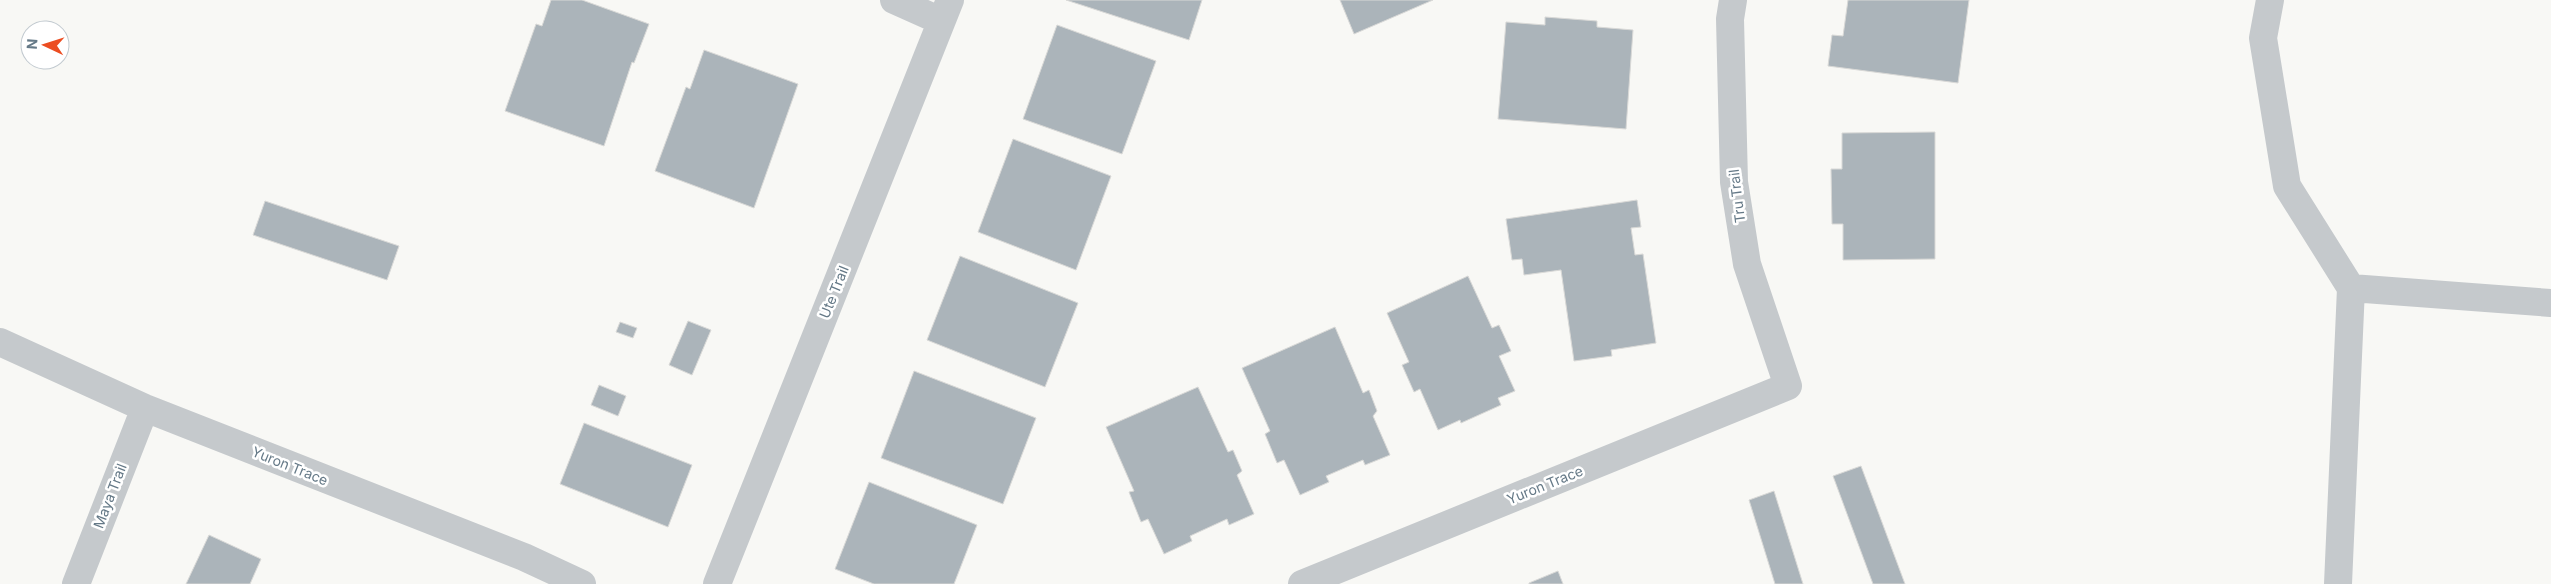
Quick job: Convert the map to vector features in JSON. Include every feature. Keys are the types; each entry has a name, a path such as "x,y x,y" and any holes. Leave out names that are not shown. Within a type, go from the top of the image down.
{"street":[{"path":"894,0 946,10"},
{"name":"Tru Trail","path":"1733,0 1730,19 1734,182 1747,264 1788,386"},
{"path":"2270,0 2263,38 2287,186 2351,288 2338,584"},
{"name":"Ute Trail","path":"717,584 946,10"},
{"path":"2351,288 2551,303"},
{"name":"Yuron Trace","path":"0,342 145,408 524,557 582,584"},
{"name":"Yuron Trace","path":"1302,584 1788,386"},
{"name":"Maya Trail","path":"76,584 145,408"}],"building":[{"path":"551,0 582,0 649,24 634,63 632,62 604,146 505,111 536,24 542,26"},
{"path":"1066,0 1202,0 1189,40"},
{"path":"1340,0 1433,0 1354,34"},
{"path":"1848,0 1969,0 1958,83 1828,66 1832,35 1843,36"},
{"path":"1545,17 1597,21 1597,27 1633,30 1626,129 1498,119 1506,22 1545,25"},
{"path":"1057,25 1156,61 1122,154 1023,119"},
{"path":"704,50 798,84 754,208 655,171 686,87 690,89"},
{"path":"1935,132 1935,259 1843,260 1843,224 1832,224 1831,169 1842,169 1842,133"},
{"path":"1013,139 1111,176 1076,270 978,232"},
{"path":"1637,200 1641,227 1631,228 1635,255 1643,254 1656,343 1611,350 1612,356 1574,361 1561,270 1524,275 1522,259 1512,260 1506,219"},
{"path":"265,201 399,246 387,280 253,235"},
{"path":"960,256 1078,303 1045,387 927,340"},
{"path":"1468,276 1492,328 1499,325 1511,351 1499,356 1515,391 1498,398 1501,405 1461,423 1460,420 1438,430 1420,389 1414,392 1402,365 1409,362 1387,313"},
{"path":"688,321 711,330 692,375 669,365"},
{"path":"620,322 637,328 633,338 616,332"},
{"path":"1335,327 1363,393 1369,390 1377,411 1373,416 1390,455 1365,465 1363,460 1326,476 1329,482 1300,495 1284,460 1277,463 1265,434 1270,431 1242,368"},
{"path":"914,371 1036,418 1003,504 881,458"},
{"path":"599,385 626,396 618,416 591,405"},
{"path":"1198,387 1228,452 1233,450 1242,471 1237,475 1254,514 1229,525 1227,519 1190,536 1192,541 1164,554 1148,519 1141,522 1129,492 1134,491 1106,427"},
{"path":"584,423 692,465 668,527 560,484"},
{"path":"1861,466 1905,584 1873,584 1833,476"},
{"path":"869,482 977,525 954,584 874,584 835,569"},
{"path":"1774,491 1803,584 1775,584 1749,500"},
{"path":"209,535 261,559 250,584 186,584"},
{"path":"1558,571 1563,584 1529,584 1529,583"}]}
